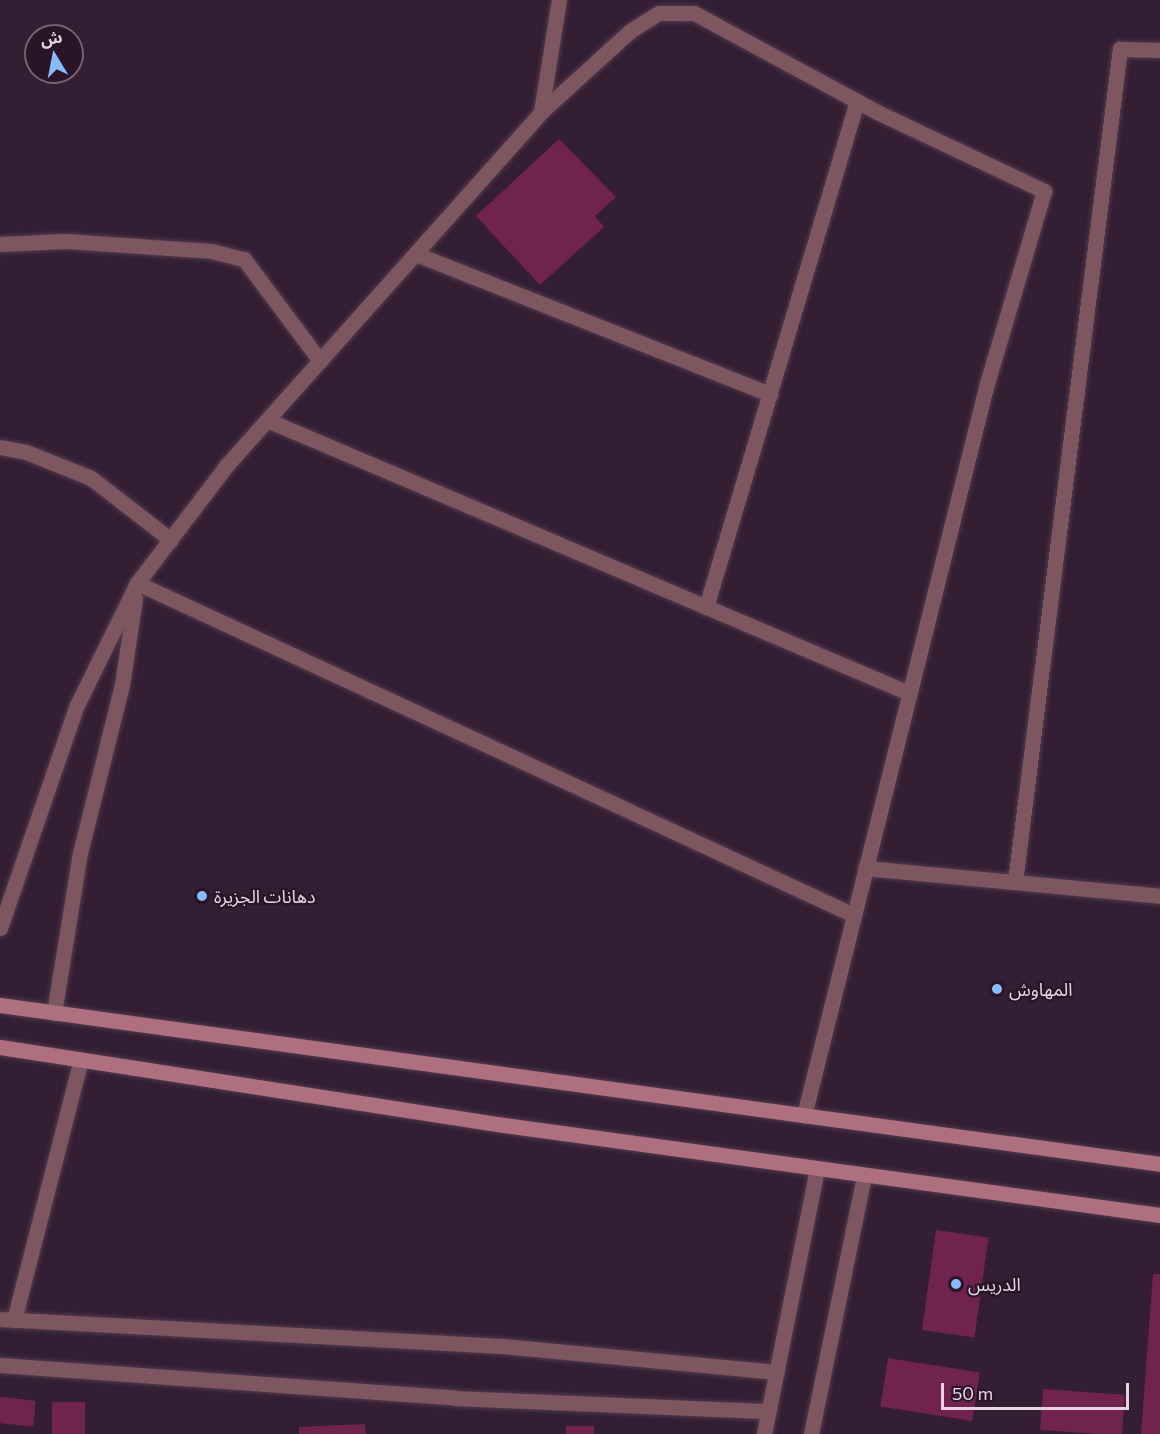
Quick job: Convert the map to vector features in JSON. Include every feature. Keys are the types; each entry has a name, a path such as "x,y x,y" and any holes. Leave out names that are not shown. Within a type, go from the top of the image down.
{"main road":[{"path":"0,1005 1160,1164"},
{"path":"0,1047 504,1125 1160,1215"}],"street":[{"path":"541,112 559,0"},
{"path":"0,928 77,705 137,583 226,466 541,112 630,31 659,13 694,13 857,101 1044,191 986,387 804,1116"},
{"path":"1015,882 1120,49 1160,50"},
{"path":"706,607 857,101"},
{"path":"0,244 88,243 211,251 244,259 320,361"},
{"path":"416,254 770,394"},
{"path":"267,420 909,693"},
{"path":"0,447 26,452 91,478 171,540"},
{"path":"137,583 854,915"},
{"path":"54,1013 80,853 122,685 137,583"},
{"path":"865,868 1160,896"},
{"path":"81,1059 7,1320 502,1346 777,1372"},
{"path":"764,1434 817,1168"},
{"path":"811,1434 864,1175"},
{"path":"0,1365 455,1398 769,1411"}],"building":[{"path":"559,139 616,197 595,216 604,227 540,285 476,216"},
{"name":"الدريس","path":"936,1230 988,1237 974,1337 922,1330"},
{"path":"1153,1274 1160,1274 1160,1434 1141,1434"},
{"path":"888,1358 980,1373 972,1421 880,1406"},
{"path":"1043,1389 1125,1395 1122,1434 1040,1430"},
{"path":"0,1397 36,1401 33,1427 0,1423"},
{"path":"52,1402 85,1402 85,1434 52,1434"},
{"path":"365,1424 366,1434 299,1434 299,1427"},
{"path":"566,1426 594,1426 594,1434 566,1434"}],"place":[{"name":"دهانات الجزيرة","path":"202,896"},
{"name":"المهاوش","path":"997,989"},
{"name":"الدريس","path":"956,1284"}]}
